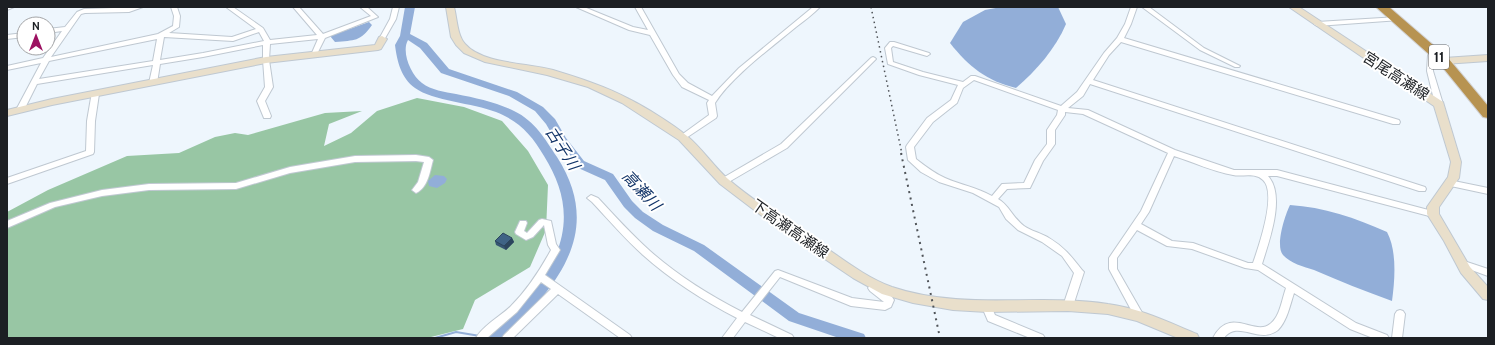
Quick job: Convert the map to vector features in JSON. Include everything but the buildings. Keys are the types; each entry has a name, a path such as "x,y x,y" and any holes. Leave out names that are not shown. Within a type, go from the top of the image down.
{"highway":[{"name":"11","path":"1382,7 1398,19 1440,57 1488,114"}],"main road":[{"name":"下高瀬高瀬線","path":"450,7 453,29 458,43 467,52 474,56 488,60 549,72 591,85 626,102 683,138 724,181 774,219 857,276 886,290 913,298 953,305 987,307 1068,306 1108,309 1139,316 1192,338"},
{"name":"宮尾高瀬線","path":"1291,7 1439,104 1456,162 1453,178 1433,207 1433,214"},
{"path":"7,113 266,60 378,47 382,39"},
{"path":"1440,57 1488,58"},
{"path":"1433,214 1470,277 1488,295"}],"street":[{"path":"7,8 11,7"},
{"path":"20,110 47,58 83,9 129,10 140,7"},
{"path":"161,35 176,27 177,16 174,7"},
{"path":"229,7 261,29 266,43 269,87 261,101 268,116"},
{"path":"296,7 322,37"},
{"path":"35,82 266,43 322,37 375,17 363,7"},
{"path":"382,39 393,19 396,7"},
{"path":"579,7 631,29 652,33"},
{"path":"638,7 676,75 685,85 713,100"},
{"path":"683,138 713,116 711,104 731,79 817,7"},
{"path":"993,201 1005,186 1027,186 1039,160 1051,144 1051,130 1062,108 1080,94 1106,54 1120,39 1128,24 1134,7"},
{"path":"1145,7 1202,49 1236,66"},
{"path":"1316,24 1398,19"},
{"path":"56,30 67,29"},
{"path":"7,68 47,58 161,35 176,34 233,39 261,29"},
{"path":"153,84 161,35"},
{"path":"314,55 322,37"},
{"path":"1120,39 1396,122"},
{"path":"927,54 892,43 888,48 890,63 921,74 964,84"},
{"path":"1439,104 1430,71 1431,55 1440,57"},
{"path":"724,181 784,146 872,59"},
{"path":"1068,306 1079,272 1065,254 1045,240 1020,228 1009,217 1002,205 976,191 942,180 917,166 910,156 910,147 930,120 954,101 960,87 973,76 1062,108 1085,112 1108,121 1172,152 1234,173 1277,173 1433,214"},
{"path":"1089,81 1422,189"},
{"path":"7,180 90,152 91,120 95,94"},
{"path":"1139,316 1113,269 1113,258 1137,226 1145,212 1172,152"},
{"path":"7,225 53,205 102,193 149,187 236,186 283,172 355,159 416,158 429,160 422,183 416,190"},
{"path":"1258,173 1266,178 1272,196 1272,205 1266,241 1256,265 1353,326 1384,338"},
{"path":"1449,183 1488,192"},
{"path":"590,198 595,200 668,271 724,307 789,338"},
{"path":"482,337 513,309 546,269 556,250 552,245 548,223 542,222 526,238 519,232 523,223"},
{"path":"1137,226 1170,244 1205,249 1248,266 1261,267"},
{"path":"1460,262 1488,273"},
{"path":"727,338 778,273 851,302 885,306 888,304 889,300 886,296 857,276"},
{"path":"540,276 627,338"},
{"path":"1218,338 1221,332 1230,326 1239,326 1255,330 1269,330 1275,327 1281,315 1291,286"},
{"path":"507,338 556,288"},
{"path":"987,307 991,318 1040,338"},
{"path":"1397,338 1400,314"}],"green space":[{"path":"417,98 464,107 502,121 528,151 548,185 546,230 530,267 475,300 463,329 427,338 7,338 7,212 48,190 127,156 179,153 215,137 235,133 248,135 325,113 362,111 329,124 324,146 351,133 377,111"}],"water":[{"path":"1001,7 1058,7 1066,24 1057,42 1045,59 1016,88 996,81 979,72 957,52 950,43 963,22 985,10"},
{"path":"369,22 372,25 368,31 356,39 335,42 330,36"},
{"path":"435,175 444,176 447,179 445,183 437,188 429,186 428,181"},
{"path":"1290,205 1315,208 1339,214 1387,232 1394,256 1394,284 1392,301 1297,264 1286,258 1281,251 1280,238 1283,223"}],"waterway":[{"name":"高瀬川","path":"405,36 410,7"},
{"name":"高瀬川","path":"405,36 413,38 419,42 445,71 513,94 539,109 551,122 561,140 580,164 609,177 628,204 639,215 658,228 699,248 794,317 805,322 859,338"},
{"name":"古子川","path":"405,36 400,45 402,59 406,71 413,81 424,89 487,105 522,120 536,133 565,181 570,202 568,238 555,271 534,299 495,338"},
{"path":"435,338 456,332 480,336"},
{"path":"486,337 492,338"}],"railway":[{"path":"871,7 902,154"},
{"path":"901,153 940,338"}]}
